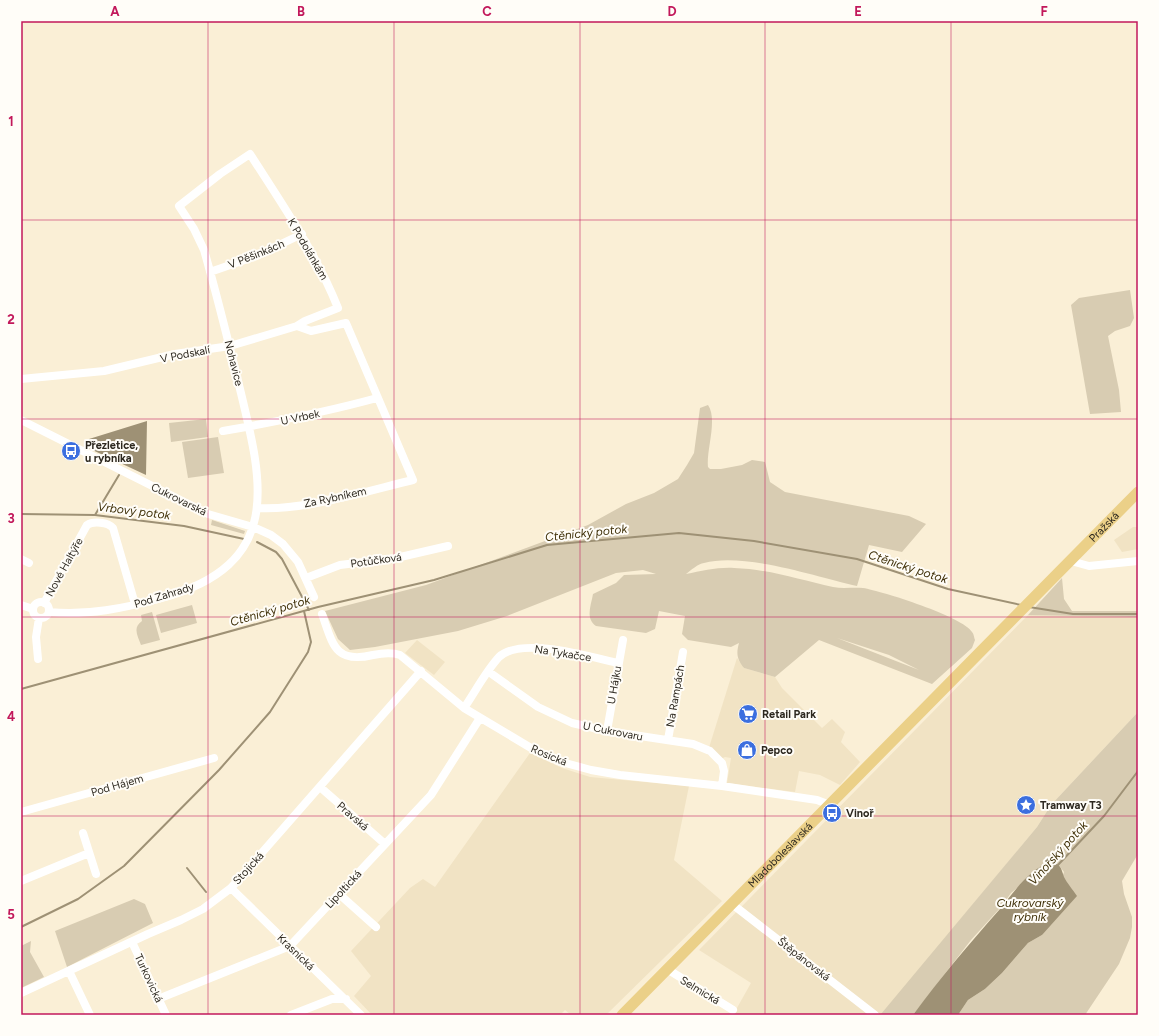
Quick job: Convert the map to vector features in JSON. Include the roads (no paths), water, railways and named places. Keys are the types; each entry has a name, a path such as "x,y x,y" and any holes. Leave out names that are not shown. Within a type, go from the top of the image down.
{"main road":[{"name":"Pražská","path":"1033,599 1138,492"},
{"name":"Mladoboleslavská","path":"622,1015 1033,599"}],"street":[{"name":"Nohavice","path":"250,154 220,174 179,206 194,229 204,250 230,346 249,426 258,476 257,508 253,527"},
{"name":"K Podolánkám","path":"250,154 302,234 324,274 338,308 305,321 297,326"},
{"name":"V Pěšinkách","path":"210,272 256,256 302,234"},
{"name":"V Podskalí","path":"21,379 104,371 175,354 230,346 297,326 311,331 346,323 377,398"},
{"name":"U Vrbek","path":"223,431 334,410 377,398"},
{"name":"Za Rybníkem","path":"257,508 278,509 413,480 377,398"},
{"name":"Cukrovarská","path":"21,420 208,514 253,527 271,535 283,544 298,562 314,597"},
{"name":"Nové Haltýře","path":"44,603 84,531 90,523 107,524 114,528 135,604"},
{"name":"Pod Zahrady","path":"49,612 82,613 135,604 180,592 196,586 220,572 238,555 253,527"},
{"name":"Potůčková","path":"306,578 340,565 396,558 448,546"},
{"path":"21,559 29,563"},
{"path":"1071,561 1089,566 1138,561"},
{"path":"33,609 38,603 44,603 49,608 49,612 45,617 39,618"},
{"path":"21,605 33,609 34,613 39,618"},
{"name":"Rosická","path":"322,614 333,644 337,651 344,656 362,658 385,653 395,653 400,655 464,708 531,748 558,761 591,770 722,786 817,800 830,805"},
{"path":"38,659 36,637 39,618"},
{"name":"U Hájku","path":"607,731 623,640"},
{"name":"Na Tykačce","path":"464,708 500,657 512,650 538,647 618,663"},
{"name":"Na Rampách","path":"668,740 683,652"},
{"name":"Stojická","path":"21,993 203,909 231,888 421,672"},
{"name":"U Cukrovaru","path":"489,672 538,706 572,723 607,731 694,744 710,751 722,763 724,771 722,786"},
{"name":"Lipoltická","path":"158,999 290,946 431,795 480,718"},
{"name":"Pod Hájem","path":"21,812 214,758"},
{"name":"Pravská","path":"320,787 385,844"},
{"path":"83,832 96,874"},
{"path":"21,881 89,853"},
{"name":"Krasnická","path":"231,888 361,1015"},
{"path":"339,894 376,927"},
{"name":"Štěpánovská","path":"732,904 875,1015"},
{"name":"Turkovická","path":"132,942 166,1015"},
{"name":"Selmická","path":"667,969 733,1010"},
{"path":"69,971 90,1015"},
{"path":"291,1015 332,999 346,999"}],"water":[{"path":"147,421 146,475 86,447 89,439"},
{"name":"Cukrovarský rybník","path":"1051,862 1060,867 1065,879 1077,896 1042,935 1028,943 1002,973 985,989 968,1000 958,1015 913,1015 955,961 1022,882 1043,865"}],"waterway":[{"path":"95,515 119,475"},
{"name":"Vrbový potok","path":"21,514 95,515 184,526 244,539"},
{"name":"Ctěnický potok","path":"21,689 318,607 434,580 547,545 679,533 754,541 857,559 948,589 1021,605"},
{"name":"Vrbový potok","path":"257,542 276,552 282,559 309,610"},
{"name":"Ctěnický potok","path":"1029,607 1073,614 1138,614"},
{"path":"21,927 78,899 124,866 219,770 270,712 308,652 311,642 304,611"},
{"name":"Vinořský potok","path":"1057,866 1104,816 1138,771"},
{"path":"187,868 206,892"}],"place":[{"name":"Přezletice, u rybníka","path":"71,451"},
{"name":"Retail Park","path":"748,714"},
{"name":"Pepco","path":"747,750"},
{"name":"Tramway T3","path":"1026,805"},
{"name":"Vinoř","path":"832,813"}]}
